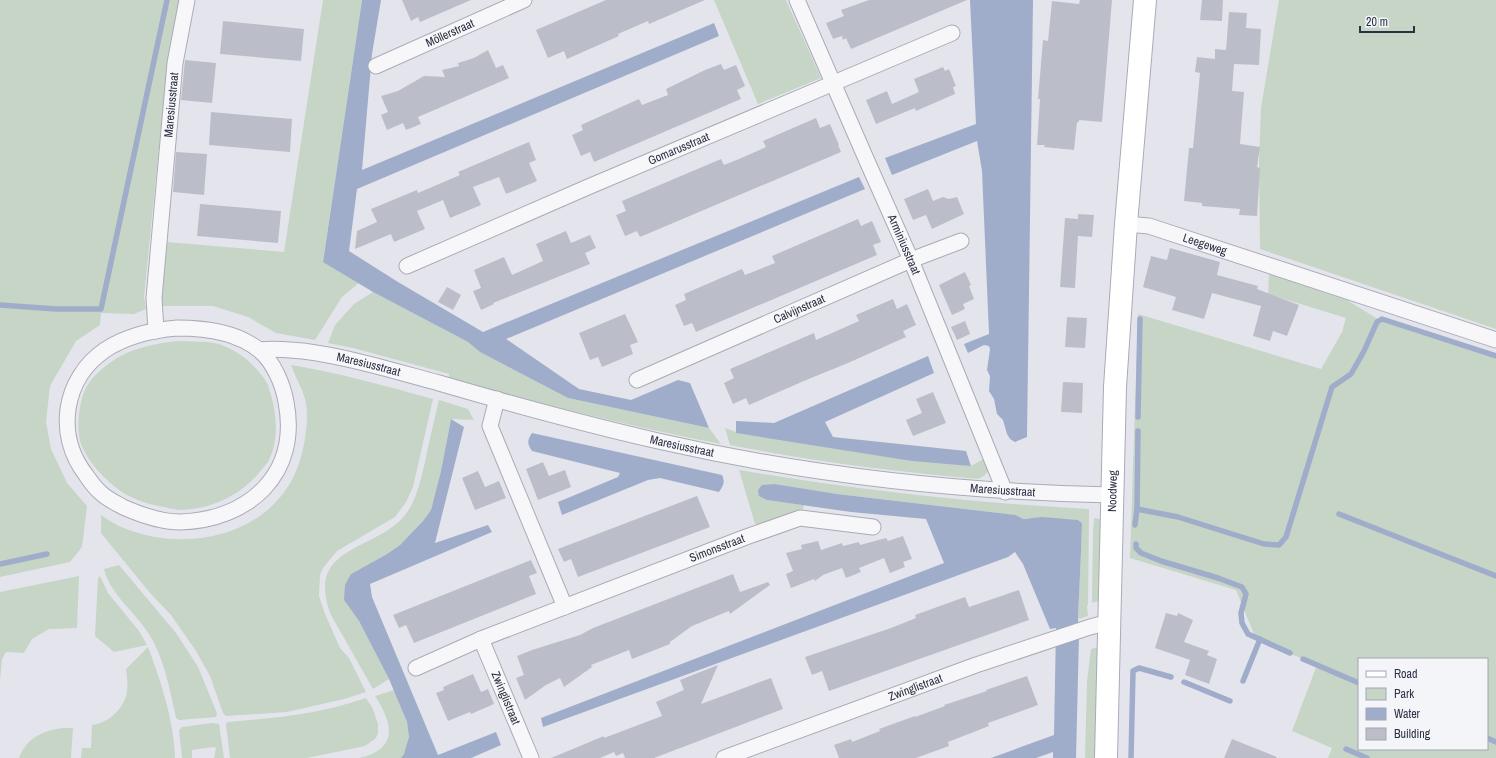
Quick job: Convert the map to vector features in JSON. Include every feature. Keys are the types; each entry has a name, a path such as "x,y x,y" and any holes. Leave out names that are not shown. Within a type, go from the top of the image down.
{"main road":[{"path":"1126,224 1145,0"},
{"name":"Noodweg","path":"1106,758 1100,625 1112,495 1115,387 1126,224"}],"street":[{"name":"Maresiusstraat","path":"156,331 154,298 173,78 178,40 187,0"},
{"name":"Möllerstraat","path":"376,66 524,0"},
{"name":"Arminiusstraat","path":"797,0 911,260 1005,492"},
{"name":"Gomarusstraat","path":"407,266 588,186 952,33"},
{"name":"Leegeweg","path":"1126,224 1149,226 1496,340"},
{"name":"Calvijnstraat","path":"637,380 911,260 961,240"},
{"path":"177,328 208,330 235,337 260,350 268,360 280,383 288,411 287,443 284,458 278,471 261,493 236,509 219,516 196,521 178,522 160,520 129,510 100,493 76,460 70,447 67,427 70,396 76,382 94,359 106,350 134,336 156,331 177,328"},
{"name":"Maresiusstraat","path":"260,350 273,348 352,359 595,426 721,455 830,472 917,483 1005,492 1112,495"},
{"path":"496,399 490,426 565,607"},
{"name":"Simonsstraat","path":"416,668 481,639 800,518 873,527"},
{"name":"Zwinglistraat","path":"724,758 976,664 1100,625"},
{"name":"Zwinglistraat","path":"481,639 530,758"}],"green space":[{"path":"0,0 180,0 168,56 144,297 146,309 134,314 101,313 100,325 76,341 50,386 46,422 51,449 67,483 87,506 82,547 70,562 0,577"},
{"path":"323,0 362,0 323,261 359,283 342,297 315,340 276,333 248,317 213,306 161,306 167,242 284,252"},
{"path":"714,0 786,0 821,78 758,104"},
{"path":"1279,0 1496,0 1496,329 1260,249 1259,161 1261,108"},
{"path":"1269,274 1347,300 1376,318 1496,358 1496,758 1328,758 1332,748 1292,731 1317,665 1256,639 1236,590 1130,558 1138,314 1321,369 1342,332 1346,318 1268,294"},
{"path":"373,292 468,342 480,352 568,398 709,428 721,444 652,430 550,406 449,378 449,374 353,348 328,343 335,325 354,304"},
{"path":"177,341 219,344 237,352 259,371 268,384 276,420 272,454 268,462 250,482 242,489 224,500 203,507 181,510 142,502 122,492 101,474 89,459 79,438 80,407 84,393 86,388 100,370 126,353 151,345"},
{"path":"291,365 345,376 433,399 413,487 406,502 395,517 337,551 323,568 320,575 319,596 325,614 340,648 349,658 366,692 344,699 287,712 226,716 223,713 210,676 196,651 171,615 150,593 101,533 101,515 119,526 146,535 174,539 202,538 229,532 254,520 275,503 292,481 302,453 306,433 307,412 305,399"},
{"path":"439,400 468,409 474,420 451,419 441,471 431,510 423,521 400,545 351,574 344,600 359,621 389,679 373,689 331,615 325,592 327,574 336,561 349,551 396,524 408,511 414,500 420,481"},
{"path":"725,428 742,434 971,466 984,459 988,471 984,476 978,479 916,473 792,456 730,445"},
{"path":"739,470 826,484 914,495 1089,509 1088,616 1079,619 1078,617 1082,523 1078,520 1023,519 1016,515 837,494 775,484 767,500 804,505 802,513 764,526 755,524"},
{"path":"1094,518 1102,521 1102,600 1092,603 1093,532"},
{"path":"119,565 176,633 198,667 217,713 216,717 179,720 176,718 166,674 159,653 149,634 117,595 107,578 104,569"},
{"path":"79,576 77,628 49,629 32,639 24,653 6,652 2,659 0,681 0,592"},
{"path":"100,576 108,593 139,631 147,645 114,652 95,636 98,578"},
{"path":"148,647 162,687 169,715 175,758 81,758 82,748 91,748 92,725 98,724 109,718 123,704 127,692 126,669"},
{"path":"1099,647 1098,758 1085,758 1087,681 1091,649"},
{"path":"394,690 404,715 409,733 409,742 406,750 401,758 359,758 372,754 381,748 386,742 389,734 386,716 375,696"},
{"path":"366,698 373,709 378,724 378,733 376,738 365,746 307,758 230,758 226,724 228,722 315,712"},
{"path":"212,723 219,724 224,758 214,758 216,748 213,747 192,750 192,758 182,758 179,730 182,727"},
{"path":"63,728 73,728 71,758 19,758 26,745 36,736"}],"water":[{"path":"362,0 381,0 372,54 362,170 714,23 719,36 357,189 349,251 483,332 859,177 865,189 506,339 579,389 631,400 678,380 690,383 709,428 568,398 480,352 468,342 373,292 323,262"},
{"path":"970,0 1033,0 1027,437 1015,442 1010,439 1007,434 1003,420 997,414 994,399 989,391 990,376 987,370 990,349 989,346 984,345 968,353 964,344 989,334 982,171 977,141 892,175 885,158 976,124"},
{"path":"928,356 934,373 825,422 833,437 966,451 971,466 912,461 736,433 736,421 774,423"},
{"path":"451,419 464,427 435,543 488,525 492,532 370,584 372,597 438,755 496,732 501,745 471,758 401,758 404,754 409,737 407,722 389,679 359,621 344,600 345,585 351,574 400,545 423,521 431,510 441,471"},
{"path":"532,433 722,475 724,484 719,492 660,478 648,480 562,515 558,502 618,477 620,473 532,451 528,442"},
{"path":"775,484 837,494 1016,515 1023,519 1042,517 1078,520 1082,523 1078,617 1079,636 1076,758 1053,758 1053,752 1036,758 991,758 1054,735 1056,628 1050,629 1023,564 1015,552 1008,557 543,727 541,718 944,563 926,519 851,512 767,500 759,496 758,490 762,485"}],"building":[{"path":"402,0 471,0 420,22 418,17 411,21"},
{"path":"606,0 705,0 649,24 648,21 618,34 619,36 567,59 564,51 548,58 536,30"},
{"path":"869,0 967,0 851,49 846,38 843,40 842,36 833,39 826,23 844,16 841,10"},
{"path":"1080,0 1112,0 1102,122 1079,120 1079,122 1077,122 1074,150 1044,147 1045,145 1037,145 1040,99 1038,99 1043,40 1048,41 1052,1 1079,4"},
{"path":"1202,0 1223,0 1222,21 1200,20"},
{"path":"1229,12 1247,13 1246,28 1261,29 1259,65 1234,64 1232,91 1244,92 1240,144 1260,147 1257,167 1260,168 1257,216 1239,215 1240,209 1202,206 1202,203 1184,201 1189,148 1193,148 1200,73 1195,72 1197,57 1215,59 1215,49 1226,50"},
{"path":"223,21 304,29 301,61 220,54"},
{"path":"488,50 496,68 503,65 509,78 418,117 421,124 406,130 403,123 387,130 381,115 388,112 381,96 398,91 424,76 445,77 442,70 459,66 458,63 474,58"},
{"path":"185,60 216,63 212,103 181,100"},
{"path":"721,64 724,70 736,65 745,86 737,90 741,99 594,162 590,152 581,156 572,135 583,130 581,125 639,99 642,105 668,95 666,89"},
{"path":"943,67 945,71 949,69 956,86 953,87 955,94 916,111 915,108 876,124 866,100 887,91 892,104 919,92 914,79"},
{"path":"211,112 292,119 290,152 209,145"},
{"path":"816,118 820,128 830,124 841,152 640,237 637,231 625,236 616,215 626,211 622,201 721,159 724,165 739,159 766,147 763,141"},
{"path":"529,142 536,160 529,163 537,181 506,194 499,177 473,187 481,205 450,218 443,200 417,211 425,229 394,242 391,234 355,249 357,231 377,222 371,209 417,190 418,193 460,175 458,172"},
{"path":"176,152 207,154 204,195 173,192"},
{"path":"928,189 933,201 943,197 949,199 957,197 964,214 932,229 926,215 913,220 904,199"},
{"path":"200,204 281,211 278,243 197,236"},
{"path":"1078,214 1094,215 1092,237 1078,236 1075,288 1060,287 1065,218 1078,219"},
{"path":"858,219 861,226 872,221 881,242 873,245 877,255 696,332 692,323 684,326 675,305 686,300 684,294 742,269 745,275 775,263 772,256"},
{"path":"566,231 571,243 590,235 596,248 585,253 590,264 493,303 494,304 481,310 473,291 481,288 474,270 504,257 512,275 543,261 536,244"},
{"path":"1170,248 1220,262 1217,275 1258,286 1257,289 1299,305 1287,336 1273,331 1270,341 1253,336 1261,306 1212,293 1204,319 1172,310 1176,297 1143,287 1151,256 1167,260"},
{"path":"965,272 971,285 969,286 974,299 963,304 965,309 952,315 939,285"},
{"path":"447,287 461,295 453,310 438,302"},
{"path":"893,299 897,309 907,304 916,325 903,331 906,337 749,405 746,398 733,404 724,383 734,378 730,369 814,333 816,340 859,321 856,315"},
{"path":"625,314 638,342 630,345 633,354 602,367 598,357 590,360 579,333"},
{"path":"1067,317 1087,318 1085,348 1065,347"},
{"path":"965,321 970,334 957,340 951,327"},
{"path":"1063,382 1083,383 1082,413 1061,412"},
{"path":"933,392 946,423 913,436 906,420 922,413 916,399"},
{"path":"543,462 549,476 565,470 571,487 538,500 526,469"},
{"path":"478,471 485,487 499,481 506,498 475,510 462,478"},
{"path":"697,496 710,527 578,577 571,559 564,562 558,549"},
{"path":"903,536 912,559 903,562 905,567 890,573 884,558 859,568 861,572 846,578 842,568 823,575 815,581 814,579 791,588 786,574 793,571 786,553 802,549 801,545 818,541 821,550 842,543 843,546 859,542 860,545 886,538 888,541"},
{"path":"531,560 537,573 529,576 536,594 414,643 406,625 399,628 393,615"},
{"path":"733,574 740,592 768,582 770,585 730,614 729,611 692,626 670,642 670,644 632,659 629,650 591,665 592,667 564,687 560,678 546,685 525,700 516,678 524,675 517,656 580,635 593,628"},
{"path":"1019,590 1029,620 829,691 822,671 812,675 805,657 891,628 916,618 915,615 965,597 969,607"},
{"path":"1166,613 1177,616 1178,613 1193,620 1184,642 1209,651 1207,655 1217,659 1209,684 1185,675 1190,660 1155,648"},
{"path":"718,665 701,704 771,678 783,709 654,758 625,758 623,753 616,756 614,752 600,758 551,758 604,736 604,738 662,716 656,702 684,690 680,680"},
{"path":"473,674 481,692 488,689 494,704 471,714 470,712 448,721 436,693 444,690 443,687"},
{"path":"1027,676 1038,705 988,723 989,726 948,742 949,746 916,758 839,758 834,745 851,739 852,742 880,731 879,729"},
{"path":"1232,739 1277,757 1224,758"}],"waterway":[{"path":"0,305 56,309 101,309 167,0"},
{"path":"1138,417 1140,319"},
{"path":"1137,509 1178,517 1264,544 1279,545 1286,537 1332,387 1351,374 1364,351 1377,322 1382,319 1496,356"},
{"path":"1135,525 1137,509 1138,431"},
{"path":"1339,514 1496,576"},
{"path":"1136,544 1136,548 1141,553 1161,561 1218,578 1242,587 1246,594 1241,613 1242,623 1248,634 1290,653"},
{"path":"0,564 47,554"},
{"path":"1243,681 1260,639"},
{"path":"1303,659 1358,683"},
{"path":"1131,758 1133,671 1139,668 1171,677"},
{"path":"1184,682 1230,701"},
{"path":"1488,738 1496,742"},
{"path":"1346,749 1367,758"}]}
